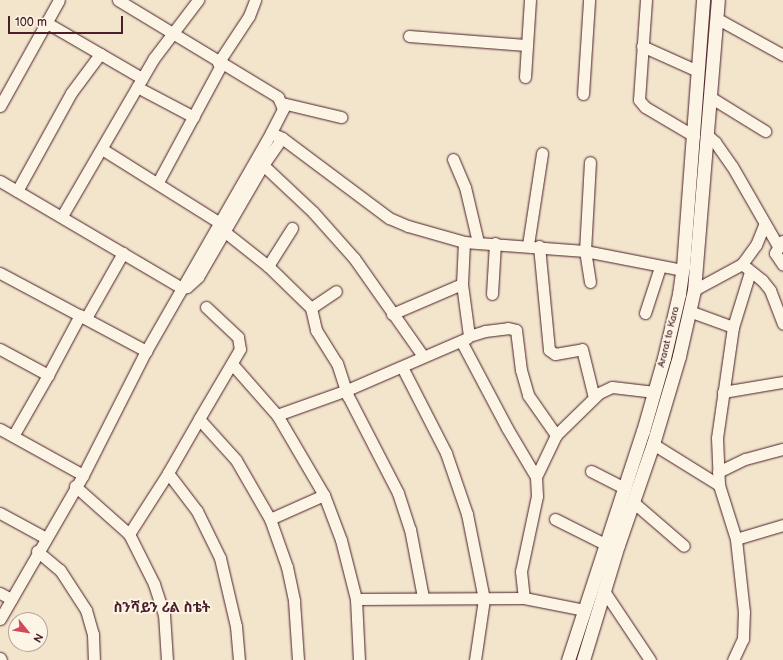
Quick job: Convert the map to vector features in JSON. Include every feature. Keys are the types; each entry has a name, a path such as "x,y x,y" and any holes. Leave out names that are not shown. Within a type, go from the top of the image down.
{"main road":[{"name":"Ararat to Kara","path":"583,660 633,502 637,469 671,332 683,270 703,0"},
{"name":"Ararat to Kara","path":"568,660 605,544 625,488 653,444 694,290 718,0"},
{"path":"690,183 703,185"}],"street":[{"path":"0,106 3,93 47,24 59,0"},
{"path":"118,0 172,32 220,64 278,97 282,103 283,109 223,227"},
{"path":"62,216 140,82 172,32 198,0"},
{"path":"158,182 194,117 220,64 249,16 255,0"},
{"path":"525,77 530,0"},
{"path":"583,94 589,0"},
{"path":"646,0 642,46 641,103 694,136"},
{"path":"716,18 783,55"},
{"path":"47,24 100,54 194,117"},
{"path":"409,36 526,45"},
{"path":"642,46 698,71"},
{"path":"17,191 46,143 64,105 100,54"},
{"path":"710,97 765,131"},
{"path":"282,103 341,117"},
{"path":"271,133 282,138 389,218 440,236 464,242 534,245 585,251 660,267 683,270"},
{"path":"707,135 715,142 732,166 764,225 780,243 775,253 783,264"},
{"path":"0,619 37,551 83,475 146,351 182,288 282,138"},
{"path":"102,149 158,182 223,227 268,266 311,308 316,330 336,363 347,390 398,494 410,529 423,597"},
{"path":"542,153 534,245 549,350 554,354 582,349 594,398"},
{"path":"453,159 465,187 478,242"},
{"path":"590,162 585,251 590,282"},
{"path":"263,165 313,212 354,258 422,356"},
{"path":"0,181 62,216 182,288"},
{"path":"694,290 742,264 756,245 764,225"},
{"path":"268,266 292,228"},
{"path":"464,242 462,284 465,338 507,428 536,477 537,496 521,571 524,598"},
{"path":"492,294 495,243"},
{"path":"13,436 48,375 123,253"},
{"path":"742,264 750,272 762,280 770,290 783,324"},
{"path":"645,313 660,267"},
{"path":"733,660 744,629 736,539 719,485 717,438 733,327 750,272"},
{"path":"0,273 146,351"},
{"path":"392,314 462,284"},
{"path":"311,308 336,291"},
{"path":"129,534 168,473 233,364 240,349 238,337 206,307"},
{"path":"689,311 733,327"},
{"path":"277,415 347,390 465,338 485,331 508,328 516,330 521,370 528,395 556,435"},
{"path":"0,348 48,375"},
{"path":"233,364 277,415 324,495 341,540 356,599 359,660"},
{"path":"402,367 457,480 476,551 484,599 475,660"},
{"path":"723,392 783,382"},
{"path":"536,477 556,435 594,398 612,387 655,392"},
{"path":"199,419 236,460 270,519 286,567 294,601 298,660"},
{"path":"0,429 83,475"},
{"path":"653,444 719,485"},
{"path":"718,472 745,460 783,449"},
{"path":"591,471 625,488"},
{"path":"168,473 197,511 220,558 236,626 238,660"},
{"path":"75,486 129,534 154,584 164,614 166,660"},
{"path":"270,519 324,495"},
{"path":"633,502 684,546"},
{"path":"0,513 46,538"},
{"path":"555,519 605,544"},
{"path":"736,539 783,525"},
{"path":"37,551 60,570 86,610 94,634 94,660"},
{"path":"604,591 650,660"},
{"path":"0,593 11,599"},
{"path":"356,599 423,597 484,599 524,598 584,610"}],"district":[{"name":"ስንሻይን ሪል ስቴት","path":"162,608"}]}
